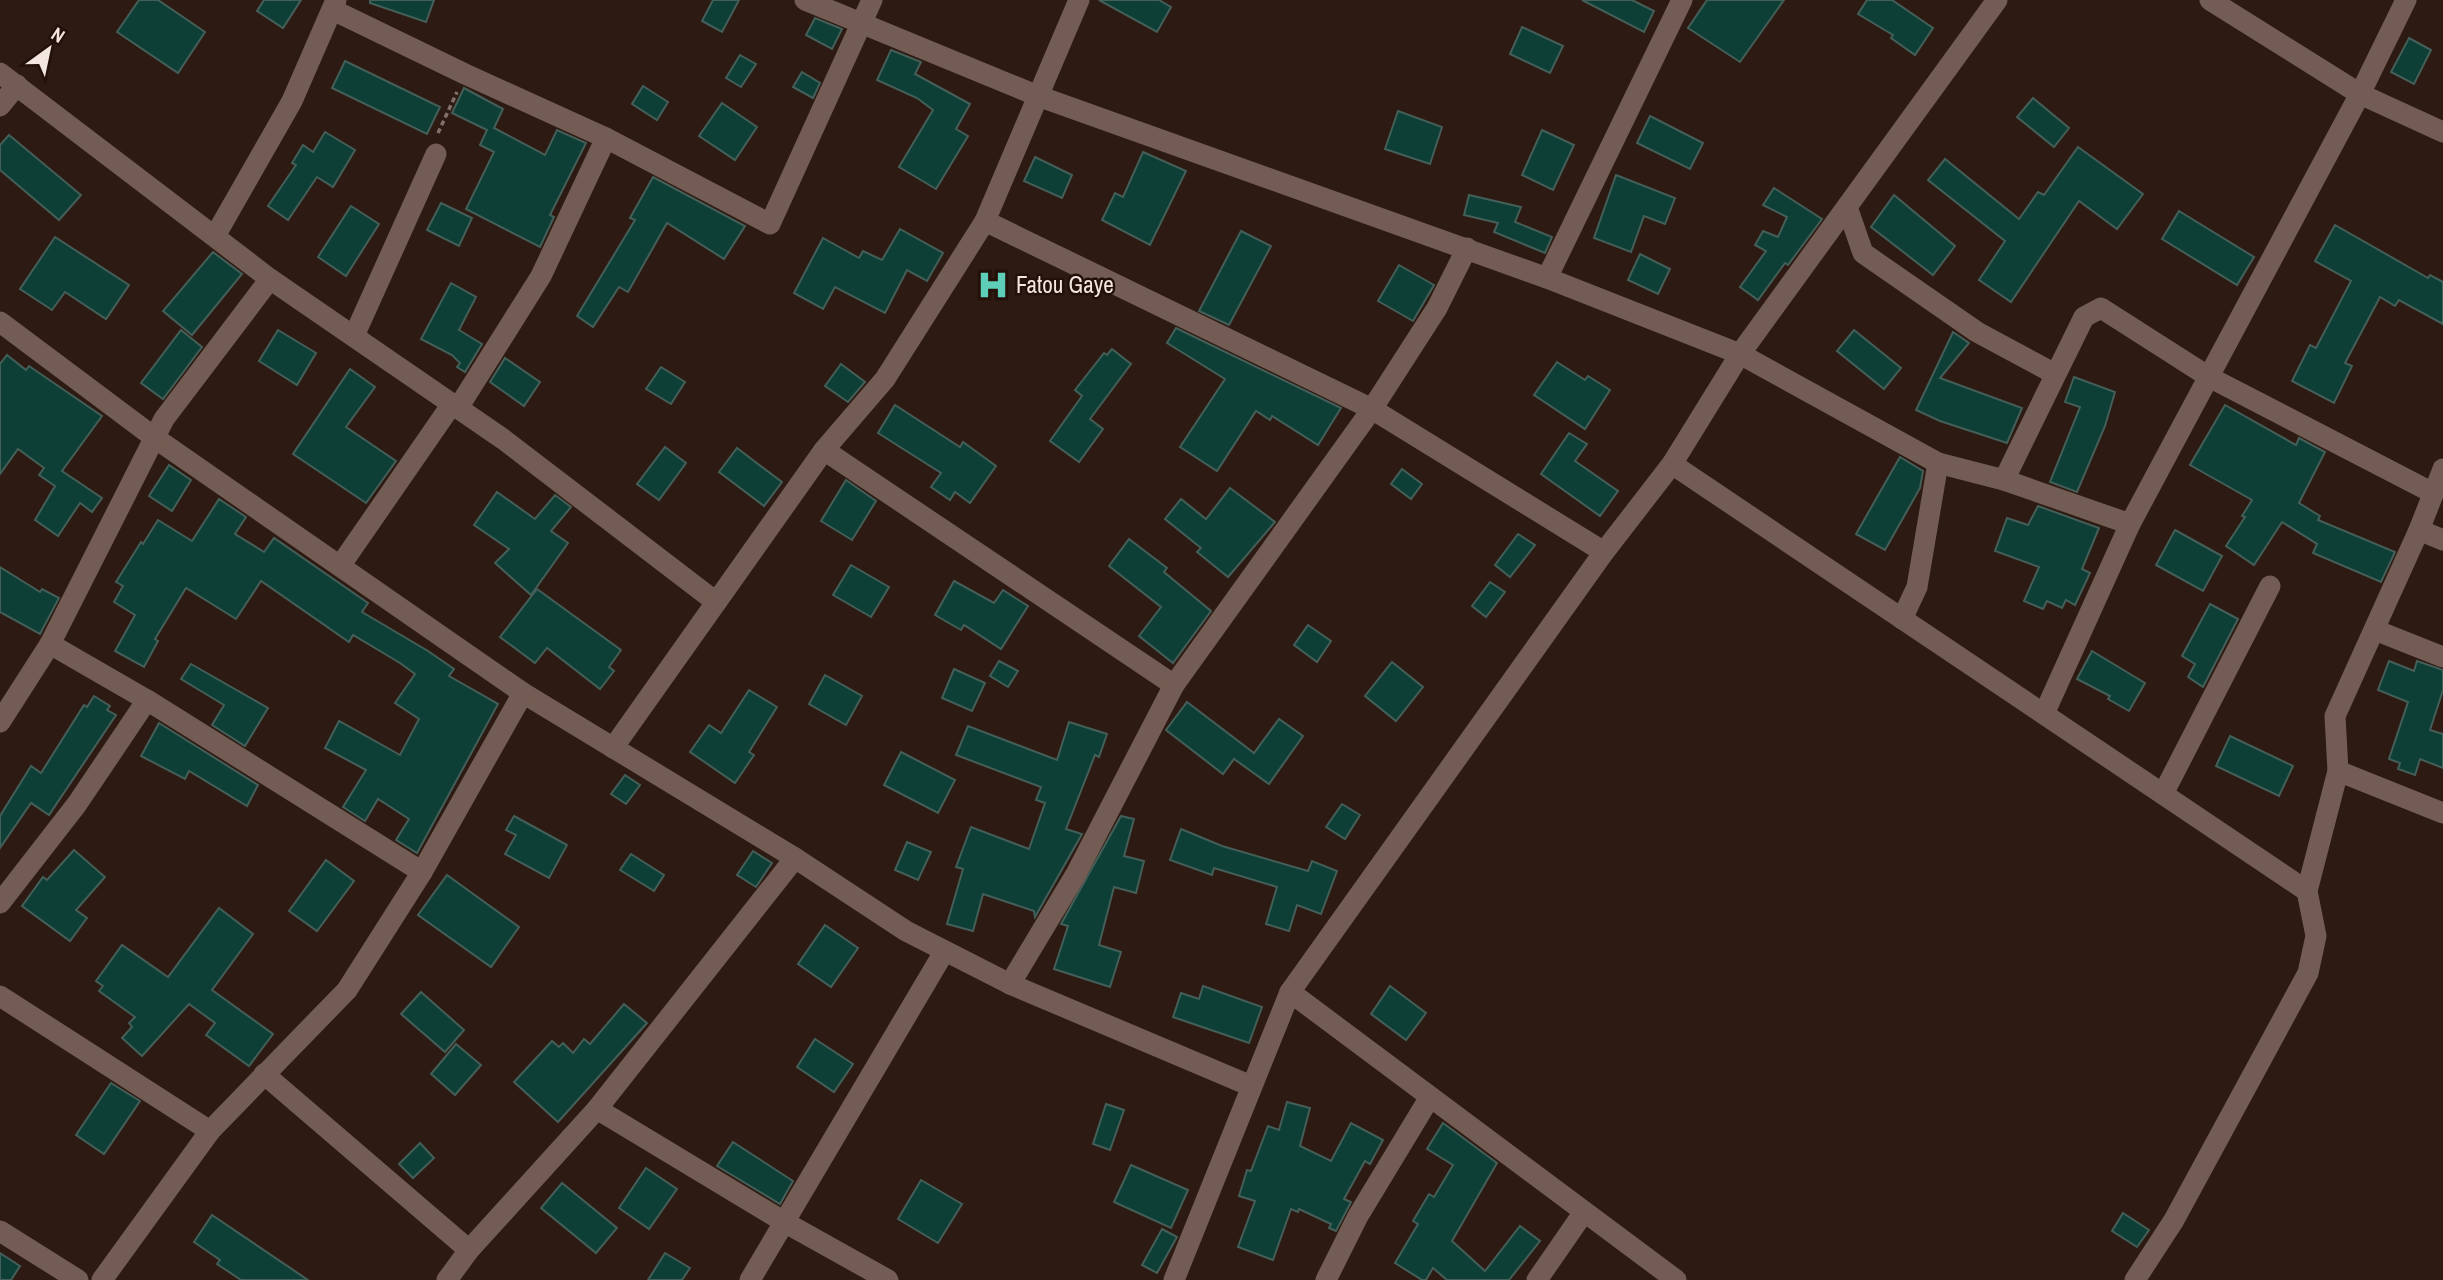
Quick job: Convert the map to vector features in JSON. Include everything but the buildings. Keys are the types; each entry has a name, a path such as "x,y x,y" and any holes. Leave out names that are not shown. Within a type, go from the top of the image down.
{"street":[{"path":"805,0 1038,96 1467,248 1740,354 1938,463 2004,480 2130,524"},
{"path":"215,236 292,101 335,5 465,74 606,138 770,223 872,0"},
{"path":"613,748 824,450 885,379 985,221 1079,0"},
{"path":"1547,278 1682,0"},
{"path":"1174,1280 1290,992 1604,552 1672,464 1740,354 1997,0"},
{"path":"2210,0 2360,94 2443,132"},
{"path":"2044,714 2130,524 2360,94 2406,0"},
{"path":"0,106 8,79 270,279 455,406 716,602"},
{"path":"340,566 455,406 541,276 606,138"},
{"path":"354,337 436,154"},
{"path":"1847,207 1864,253 1977,332 2055,374"},
{"path":"985,221 1372,409 1604,552"},
{"path":"1010,984 1076,874 1174,685 1372,409 1437,308 1467,248"},
{"path":"0,722 50,644 164,419 270,279"},
{"path":"2004,480 2084,317 2101,308 2209,377 2433,493"},
{"path":"0,322 155,438 523,693 795,858 944,953 1010,984 1251,1086"},
{"path":"824,450 1174,685"},
{"path":"1902,619 1917,587 1938,463"},
{"path":"1672,464 2307,891"},
{"path":"2135,1280 2174,1220 2308,973 2316,936 2307,891 2338,771 2335,716 2419,530 2443,469"},
{"path":"2419,530 2443,540"},
{"path":"2163,794 2270,586"},
{"path":"2375,630 2443,657"},
{"path":"50,644 147,700 422,872"},
{"path":"102,1280 210,1132 347,990 422,872 523,693"},
{"path":"0,903 77,804 147,700"},
{"path":"2338,771 2443,813"},
{"path":"447,1280 469,1250 597,1109 795,858"},
{"path":"750,1280 944,953"},
{"path":"1290,992 1676,1280"},
{"path":"0,996 210,1132"},
{"path":"264,1074 469,1250"},
{"path":"1326,1280 1358,1216 1430,1097"},
{"path":"597,1109 786,1223 888,1280"},
{"path":"1537,1280 1584,1212"},
{"path":"0,1231 78,1280"}],"path":[{"path":"436,154 429,152 465,74"}],"place":[{"name":"Fatou Gaye","path":"993,285"}]}
